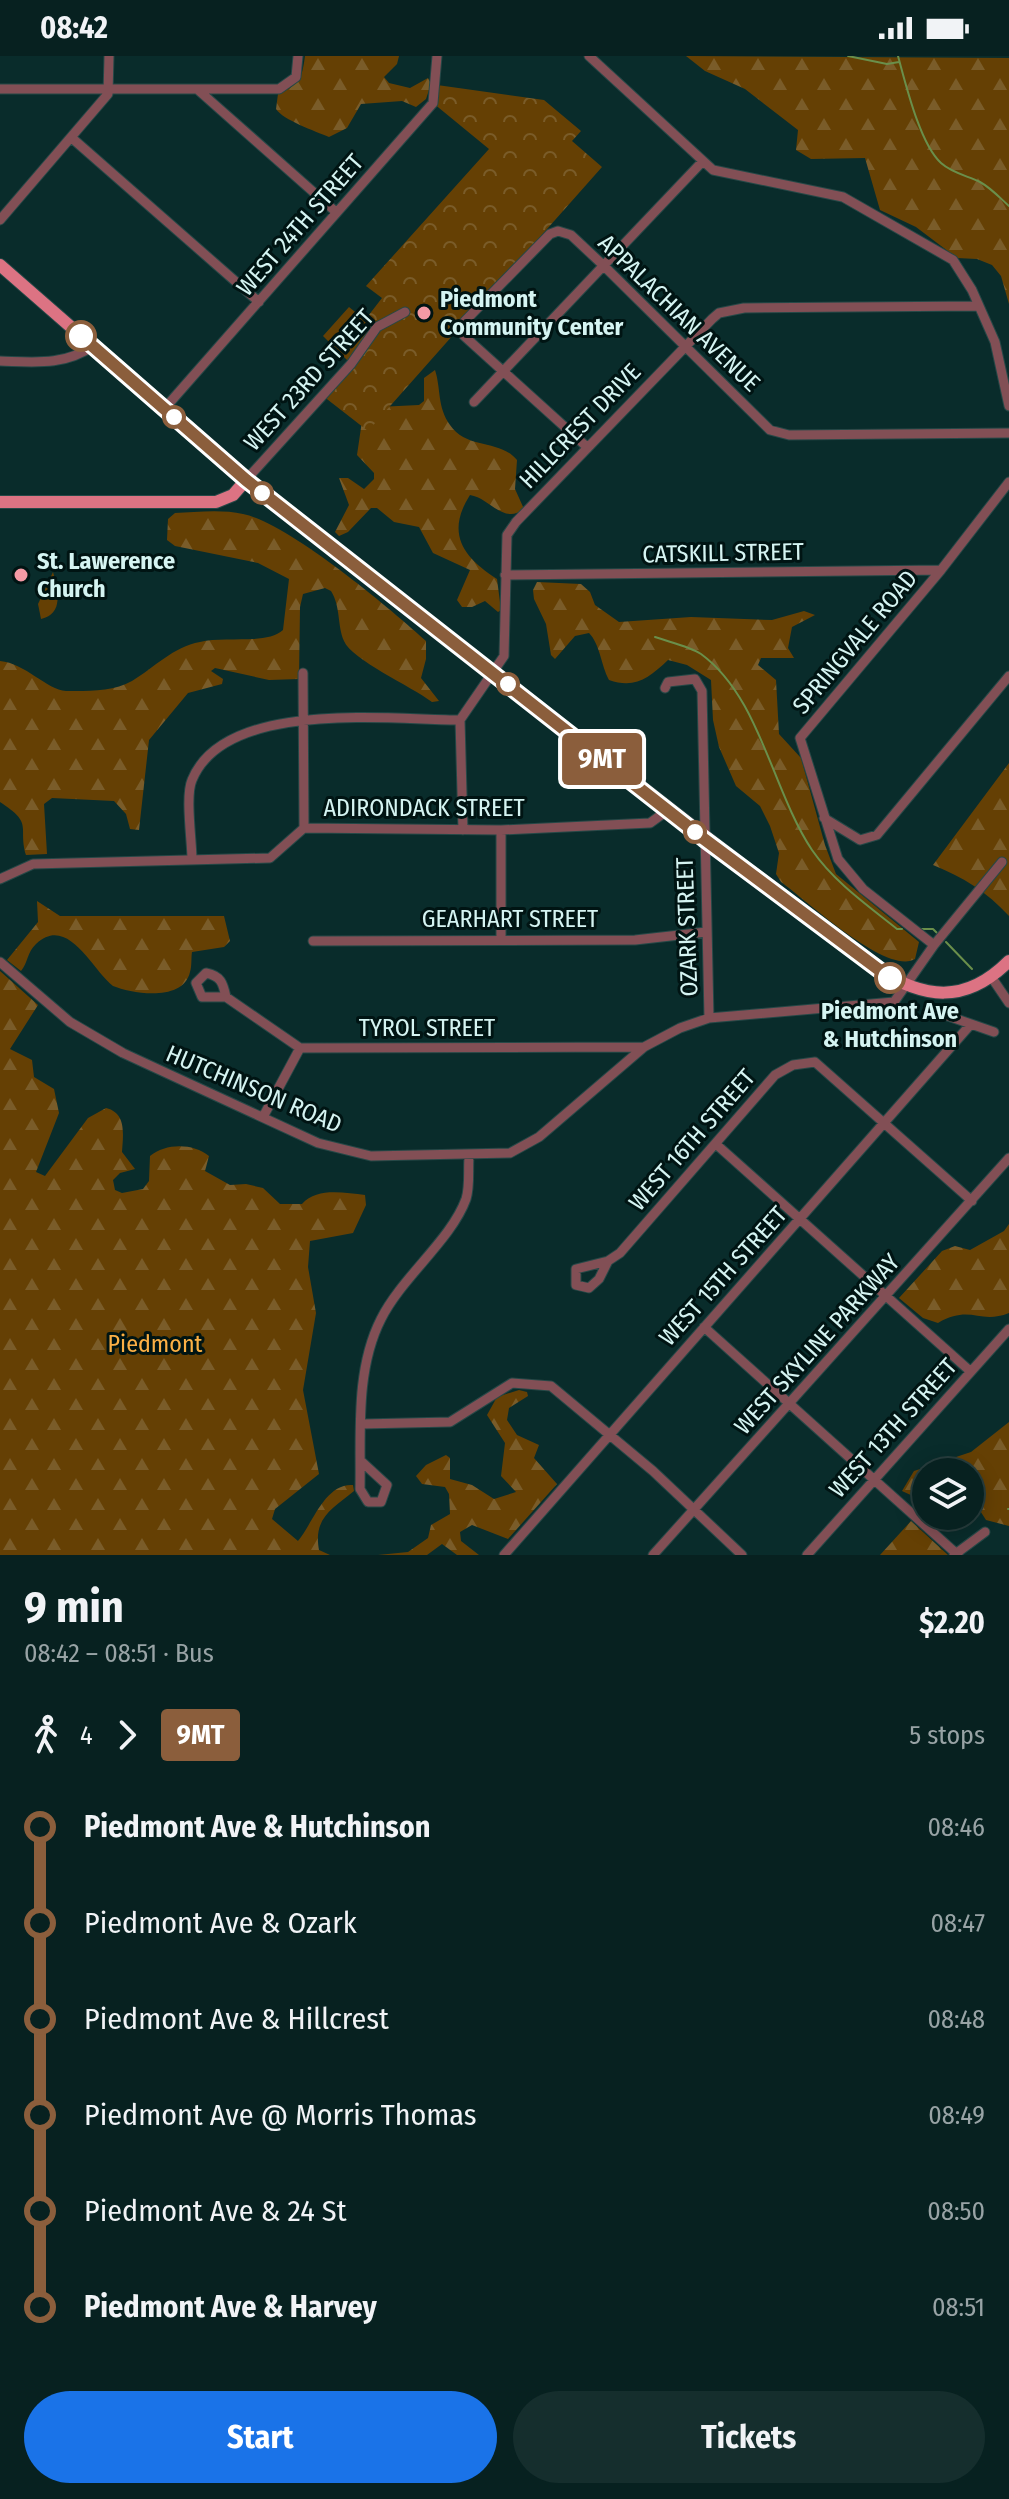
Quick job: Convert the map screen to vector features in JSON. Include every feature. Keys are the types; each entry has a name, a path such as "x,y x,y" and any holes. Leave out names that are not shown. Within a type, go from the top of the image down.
{"main road":[{"path":"0,265 246,480 704,839 905,987 942,993 968,989 992,978 1009,961"},
{"path":"0,502 216,502 233,495 246,480"}],"street":[{"path":"0,220 73,139 109,88 109,56"},
{"path":"0,89 279,89 290,84 298,73 298,56"},
{"name":"WEST 24TH STREET","path":"165,408 433,103 437,56"},
{"path":"589,56 702,162 725,175 831,194 857,202 953,260 995,342 1009,406"},
{"path":"197,89 336,212"},
{"path":"73,139 259,302"},
{"path":"474,402 702,162"},
{"name":"APPALACHIAN AVENUE","path":"502,371 463,335 464,322 550,234 558,231 571,235 603,265 770,430 789,435 1009,433"},
{"name":"HILLCREST DRIVE","path":"460,720 504,656 507,535 587,447 712,319 732,309 979,306"},
{"name":"WEST 23RD STREET","path":"246,480 351,364 377,327 405,312"},
{"path":"0,361 48,362 75,358 93,346"},
{"path":"502,371 587,447"},
{"name":"SPRINGVALE ROAD","path":"934,945 863,889 838,859 800,738 941,570 1009,482"},
{"name":"CATSKILL STREET","path":"505,575 941,570"},
{"path":"303,673 304,828"},
{"path":"824,818 860,840 877,835 1009,676"},
{"name":"OZARK STREET","path":"665,688 668,682 695,679 702,691 709,1018"},
{"path":"192,860 191,782 206,760 229,741 254,729 301,721 460,720 463,830"},
{"name":"ADIRONDACK STREET","path":"0,879 33,864 270,858 304,828 501,830 650,823 668,810"},
{"path":"501,830 501,938"},
{"path":"905,987 934,945 1002,862"},
{"name":"GEARHART STREET","path":"313,941 501,938 635,940 706,932"},
{"name":"HUTCHINSON ROAD","path":"0,962 70,1022 123,1053 318,1143 371,1156 469,1157 510,1153 539,1137 644,1047 709,1018 886,1004 894,1002 905,987"},
{"path":"992,978 1009,1003"},
{"path":"226,997 300,1048 263,1117"},
{"path":"928,1009 994,1032"},
{"name":"WEST 15TH STREET","path":"504,1555 971,1024"},
{"name":"TYROL STREET","path":"300,1048 644,1047"},
{"name":"WEST 16TH STREET","path":"608,1261 620,1253 717,1145 775,1075 793,1065 815,1062 885,1125"},
{"path":"885,1125 972,1201"},
{"path":"717,1145 970,1371"},
{"path":"362,1462 368,1352 381,1319 406,1278 458,1216 467,1196 469,1157"},
{"name":"WEST SKYLINE PARKWAY","path":"653,1555 1009,1158"},
{"path":"704,1327 791,1402 956,1554 985,1532"},
{"name":"WEST 13TH STREET","path":"807,1555 1009,1329"},
{"path":"362,1424 450,1422 485,1403 496,1390 512,1383 551,1386 610,1434 693,1509 736,1553"}],"green space":[{"path":"305,56 399,56 397,64 384,77 389,83 410,88 428,78 431,84 426,99 416,107 402,101 361,104 347,128 329,137 292,121 276,109 278,94 291,88 298,80"},
{"path":"686,56 1009,58 1009,304 1001,276 992,265 977,259 957,258 916,227 880,210 865,158 811,159 796,150 798,130 745,89 705,71"},
{"path":"437,85 544,100 581,131 572,141 602,167 368,431 323,396 351,364 323,336 349,307 365,320 382,298 366,286 489,149 433,103"},
{"path":"435,370 443,411 457,433 474,442 502,449 517,460 515,489 524,509 510,514 470,495 459,522 459,533 467,553 497,579 501,610 498,612 485,601 472,607 462,607 457,600 470,570 433,553 419,527 394,522 377,508 371,508 348,532 339,536 335,532 349,505 339,478 348,478 364,489 374,479 374,473 357,455 362,421 378,407 419,405 424,401 424,378"},
{"path":"218,511 243,514 286,533 311,549 389,608 426,641 426,659 421,678 439,701 432,702 349,648 342,635 331,591 325,588 303,594 299,679 269,680 215,668 211,671 223,679 222,684 188,693 149,740 139,830 130,829 126,814 114,801 52,798 44,804 47,854 26,855 21,821 0,802 0,661 18,666 59,690 100,690 132,681 190,645 210,640 256,639 276,635 283,630 289,579 258,563 175,546 167,540 168,519 175,513"},
{"path":"53,572 58,600 53,612 41,619 38,604"},
{"path":"537,582 581,584 590,592 595,605 619,622 691,617 772,620 804,611 815,615 792,627 788,648 794,658 761,658 758,665 776,680 779,734 801,758 836,874 919,942 915,959 902,961 886,957 867,947 781,882 776,874 779,853 770,826 760,806 736,786 719,747 713,720 711,680 687,665 668,660 641,680 627,683 609,680 596,643 589,633 575,636 555,659 551,655 546,624 534,599 533,590"},
{"path":"1009,763 1009,916 974,886 933,865"},
{"path":"37,901 60,916 224,916 230,941 224,947 192,952 191,970 186,982 168,992 144,993 113,986 79,948 59,936 48,937 36,944 21,971 7,960 38,922"},
{"name":"Piedmont","path":"0,971 38,1005 10,1049 32,1060 34,1077 54,1089 59,1113 36,1172 45,1176 88,1118 106,1108 121,1120 122,1152 135,1169 120,1173 113,1180 115,1190 122,1193 143,1189 149,1181 150,1156 180,1146 209,1156 205,1171 230,1185 246,1184 263,1188 280,1204 302,1204 323,1193 365,1195 366,1205 353,1233 310,1241 308,1267 316,1313 303,1390 319,1474 275,1509 272,1519 298,1541 327,1497 343,1486 353,1485 354,1491 326,1515 319,1530 319,1550 330,1555 0,1555"},
{"path":"1009,1224 1009,1313 990,1317 959,1315 938,1323 923,1318 899,1298 942,1251 955,1246 970,1250 1004,1231"},
{"path":"519,1390 527,1392 528,1396 509,1408 507,1420 517,1435 539,1445 534,1458 557,1484 508,1539 472,1525 460,1532 461,1541 479,1555 457,1555 442,1544 427,1555 378,1555 408,1552 428,1538 431,1525 450,1514 449,1494 445,1487 422,1484 416,1476 426,1465 446,1455 450,1458 450,1479 472,1485 494,1499 516,1492 501,1476 505,1443 487,1415 497,1397"},
{"path":"1009,1422 1009,1526 984,1517 984,1458 953,1458 971,1452"},
{"path":"912,1474 912,1496 902,1491"},
{"path":"911,1521 912,1530 921,1530 948,1555 880,1555"}],"waterway":[{"path":"848,56 887,64 899,62"},
{"path":"898,56 915,113 933,154 950,169 984,184 1009,206"},
{"path":"655,637 696,651 721,672 752,719 786,800 812,850 852,892 897,929 902,929"},
{"path":"919,929 933,929 938,934"},
{"path":"946,942 972,969"}],"bus line":[{"name":"9MT","path":"81,336 246,480 704,839 890,978"}],"place":[{"name":"Piedmont Community Center","path":"424,313"},
{"name":"St. Lawerence Church","path":"21,575"},
{"name":"Piedmont Ave & Hutchinson","path":"890,978"}]}
